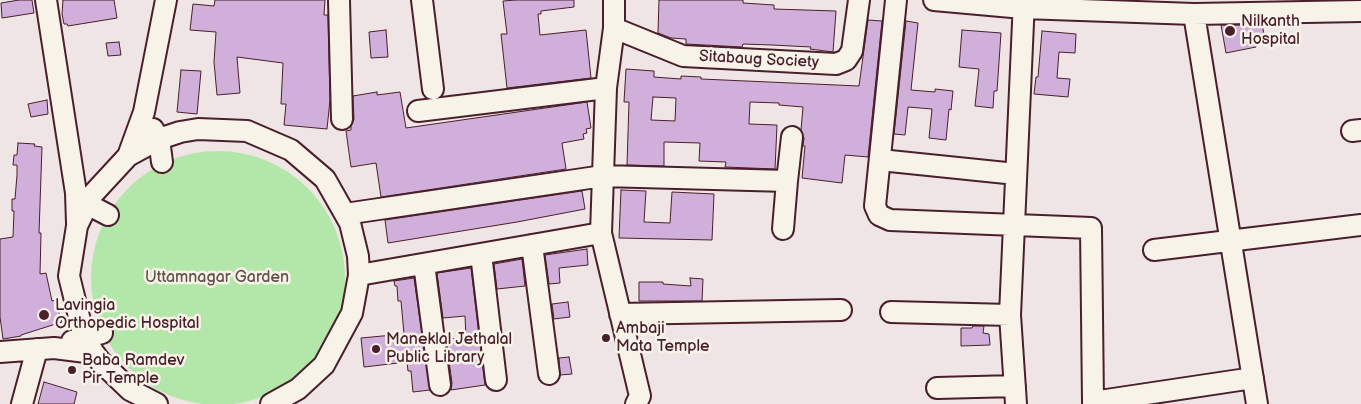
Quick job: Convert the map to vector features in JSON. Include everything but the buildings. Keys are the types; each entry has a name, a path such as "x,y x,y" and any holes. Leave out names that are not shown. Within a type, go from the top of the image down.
{"street":[{"path":"46,0 81,199 69,276 100,361 129,397 157,404"},
{"path":"128,156 144,112 166,0"},
{"path":"339,0 342,119"},
{"path":"422,0 433,89"},
{"name":"Sitabaug Society","path":"614,28 684,56 836,64 846,60 852,51 860,0"},
{"path":"896,0 875,206 879,215 890,220 1091,228 1093,402 1253,378"},
{"path":"934,0 1194,14 1361,11"},
{"path":"614,2 614,28 606,88 601,233 640,396 636,404"},
{"path":"937,388 1015,395 1010,314 1024,4"},
{"path":"1194,14 1257,404"},
{"path":"418,111 606,88"},
{"path":"144,112 159,139 162,162"},
{"path":"81,199 92,195 128,156 159,139 180,132 198,129 247,131 291,150 325,179 350,223 358,256 359,275 352,313 324,366 298,389 272,404"},
{"path":"783,228 792,137"},
{"path":"880,160 1016,174"},
{"path":"345,214 603,176 787,182"},
{"path":"81,199 108,215"},
{"path":"1154,250 1361,225"},
{"path":"359,275 601,233"},
{"path":"532,245 549,374"},
{"path":"481,254 496,380"},
{"path":"424,264 440,385"},
{"path":"620,314 841,310"},
{"path":"892,312 1010,314"},
{"path":"0,352 46,349 93,341"},
{"path":"22,404 46,349"}],"green space":[{"name":"Uttamnagar Garden","path":"218,151 243,154 267,161 288,172 308,188 324,208 335,229 342,253 345,278 342,303 335,327 324,348 308,368 288,384 267,395 243,402 218,405 193,402 169,395 148,384 128,368 112,348 101,327 94,303 91,278 94,253 101,229 112,208 128,188 148,172 169,161 193,154"}],"place":[{"name":"Nilkanth Hospital","path":"1230,31"},
{"name":"Lavingia Orthopedic Hospital","path":"44,315"},
{"name":"Ambaji Mata Temple","path":"606,338"},
{"name":"Maneklal Jethalal Public Library","path":"376,349"},
{"name":"Baba Ramdev Pir Temple","path":"72,370"}]}
